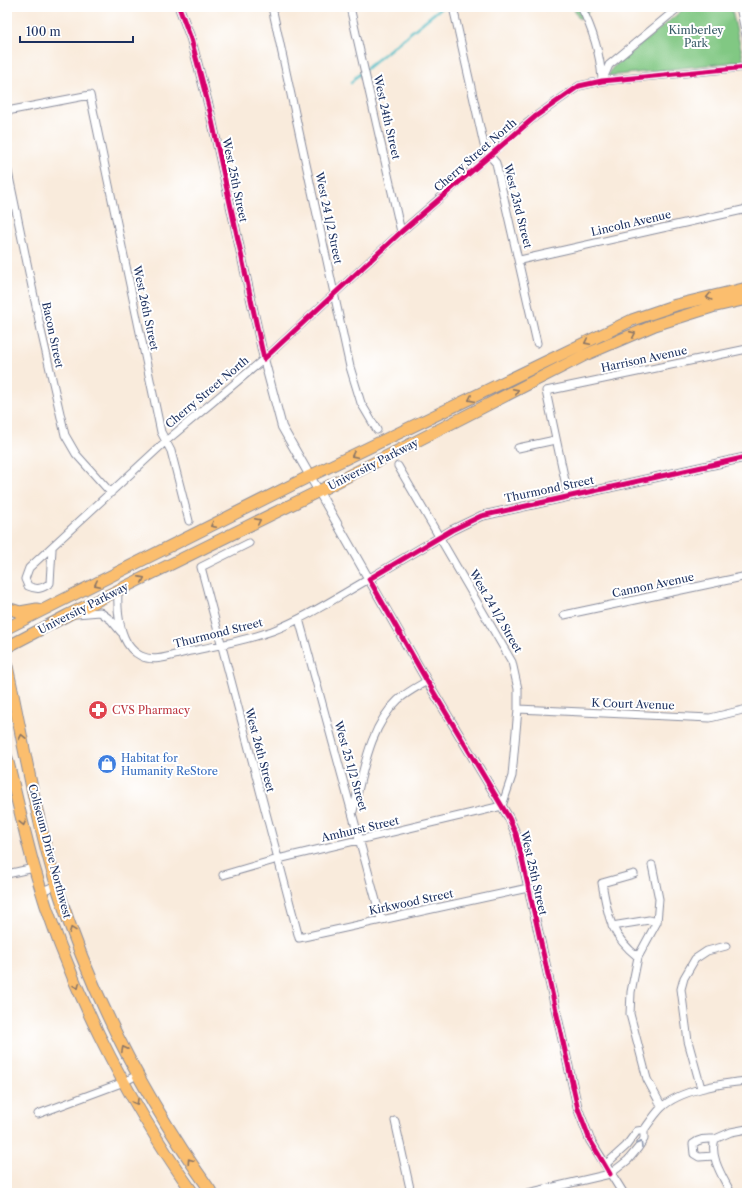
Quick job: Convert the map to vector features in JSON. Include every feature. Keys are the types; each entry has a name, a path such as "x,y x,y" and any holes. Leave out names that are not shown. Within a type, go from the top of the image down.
{"main road":[{"name":"University Parkway","path":"7,628 310,476 632,320 676,305 747,288"},
{"name":"University Parkway","path":"7,647 68,614 118,591 319,491 585,356 655,325 712,307 747,299"},
{"path":"7,608 20,612 51,606"},
{"name":"Coliseum Drive Northwest","path":"7,666 33,796 57,886 86,969 112,1026 137,1075 170,1132 212,1193"},
{"path":"7,758 26,756"},
{"name":"Coliseum Drive Northwest","path":"7,758 34,868 72,975 98,1032 124,1082 157,1140 193,1193"}],"street":[{"name":"West 25th Street","path":"179,7 191,39 209,107 264,359 282,427 427,681 502,806 516,834 578,1109 590,1140 623,1193"},
{"name":"West 24 1/2 Street","path":"272,7 357,394 377,430"},
{"name":"West 24th Street","path":"350,7 401,232"},
{"name":"West 23rd Street","path":"453,7 484,145 496,163 520,260 537,344"},
{"path":"581,7 596,41 600,57 602,81"},
{"path":"602,81 608,65 679,7"},
{"path":"740,7 747,40"},
{"name":"Cherry Street North","path":"52,549 50,583 44,588 35,590 28,586 25,579 30,568 166,441 264,359 401,232 536,116 570,92 585,84 602,81 747,67"},
{"name":"West 26th Street","path":"7,111 90,95 161,432 171,452 189,522"},
{"name":"Bacon Street","path":"7,166 62,426 76,454 111,493"},
{"name":"Lincoln Avenue","path":"520,260 747,209"},
{"name":"Harrison Avenue","path":"556,440 546,391 747,349"},
{"path":"518,448 556,440 568,495"},
{"name":"Thurmond Street","path":"68,614 100,612 111,620 134,651 141,656 154,659 221,645 272,631 299,619 440,537 481,516 568,495 747,457"},
{"name":"West 24 1/2 Street","path":"398,466 508,652 516,675 518,709 512,776 502,806"},
{"name":"West 26th Street","path":"249,543 201,566 299,938"},
{"name":"Cannon Avenue","path":"564,615 747,576"},
{"name":"Thurmond Street","path":"118,591 117,609 124,636"},
{"name":"West 25 1/2 Street","path":"299,619 353,811 381,919"},
{"path":"353,811 379,726 397,701 427,681"},
{"name":"K Court Avenue","path":"518,709 710,718 747,709"},
{"name":"Amhurst Street","path":"223,875 278,859 502,806"},
{"path":"652,865 659,899 658,922 638,957 631,992 630,1014 647,1080 662,1107"},
{"path":"7,874 34,868"},
{"path":"634,874 602,883 607,910 612,926 624,946 638,957"},
{"path":"42,891 57,886"},
{"name":"Kirkwood Street","path":"299,938 528,888"},
{"path":"612,926 649,920 658,922"},
{"path":"701,1088 688,1041 681,989 684,978 695,959 707,952 726,946"},
{"path":"38,1114 124,1082 137,1075"},
{"path":"528,1193 610,1174 630,1158 644,1139 644,1130 662,1107 701,1088 721,1083 747,1081"},
{"path":"395,1121 411,1193"},
{"path":"714,1156 699,1158 694,1154 693,1144 697,1140 715,1139 731,1132 747,1129"},
{"path":"605,1165 622,1150 637,1131 644,1130"},
{"path":"715,1139 713,1146 714,1156 731,1193"},
{"path":"622,1150 630,1158"}],"green space":[{"path":"573,7 594,7 579,19"},
{"name":"Kimberley Park","path":"686,7 731,7 744,61 608,76 612,68"}],"waterway":[{"path":"351,83 356,77 442,7"}],"cycle path":[{"path":"179,7 191,39 209,107 264,359"},
{"path":"264,359 401,232 536,116 579,86 602,81 747,67"},
{"path":"610,1174 590,1140 578,1109 516,834 509,818 427,681 369,579 452,530 481,516 747,457"}],"place":[{"name":"CVS Pharmacy","path":"98,710"},
{"name":"Habitat for Humanity ReStore","path":"107,764"}]}
